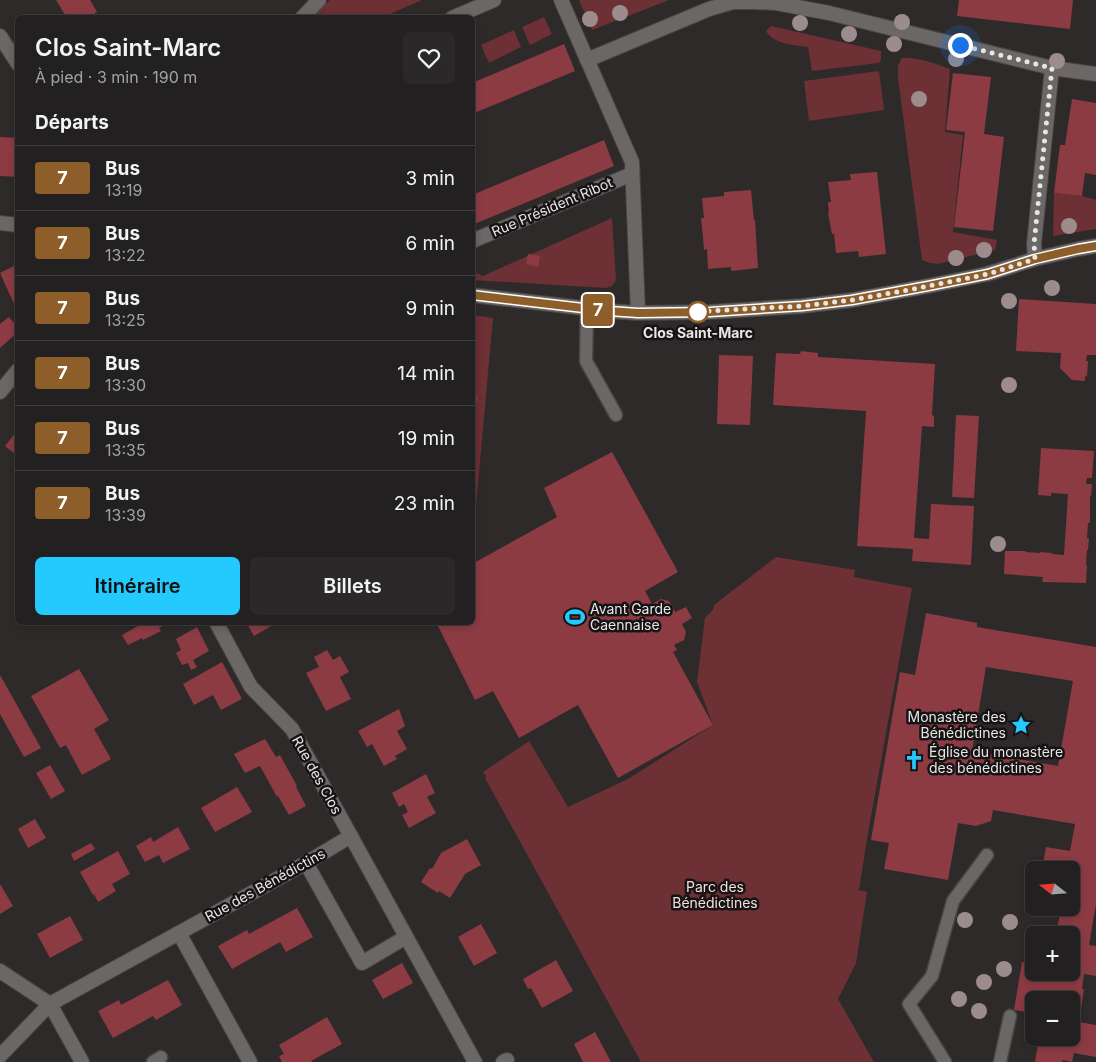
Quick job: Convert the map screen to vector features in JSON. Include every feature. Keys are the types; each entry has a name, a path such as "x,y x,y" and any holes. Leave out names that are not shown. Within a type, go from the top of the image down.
{"street":[{"path":"305,15 319,0"},
{"path":"459,15 494,0"},
{"name":"Rue Président Ribot","path":"561,0 632,162 638,313"},
{"path":"587,60 709,9 733,2 755,2 776,3 829,13 1052,68 1096,74"},
{"path":"0,36 15,59"},
{"path":"1035,259 1034,244 1052,68"},
{"name":"Rue Président Ribot","path":"475,240 632,174"},
{"path":"0,223 15,225"},
{"path":"475,295 587,309 638,313 735,311 802,306 852,300 988,274 1035,259 1096,246"},
{"path":"0,392 15,374"},
{"name":"Rue des Clos","path":"218,625 251,687 292,729 475,1062"},
{"name":"Rue des Bénédictins","path":"0,1056 50,1004 306,863 351,836"},
{"path":"306,863 362,963 406,937"},
{"path":"179,933 250,1062"},
{"path":"0,971 50,1004 82,1062"}],"lane":[{"path":"587,309 586,361 616,415"},
{"path":"945,1062 909,1004 932,976 953,901 987,855"},
{"path":"1000,1062 1010,1016"}],"green space":[{"path":"330,0 422,0 388,15 314,15"},
{"path":"579,0 669,0 592,30"},
{"path":"544,17 552,34 530,45 522,27"},
{"path":"771,26 881,51 881,59 879,63 812,71 808,47 784,43 774,39 766,31"},
{"path":"514,30 521,47 489,63 481,45"},
{"path":"902,58 920,59 950,69 945,132 963,135 953,232 997,240 995,250 938,264 922,260 898,78 898,65"},
{"path":"879,71 884,110 809,121 804,81"},
{"path":"1054,193 1082,196 1096,200 1096,229 1053,236"},
{"path":"612,218 616,280 612,286 605,288 475,280 475,271 483,276"},
{"path":"475,315 493,318 475,517"},
{"name":"Parc des Bénédictines","path":"776,557 855,570 854,577 912,588 859,890 867,892 856,963 838,999 874,1062 641,1062 483,772 529,741 568,807 628,779 713,725 697,682 705,618 713,610 714,605"}],"building":[{"path":"56,0 90,0 97,12 92,15 65,15"},
{"path":"959,0 1073,0 1070,29 957,16"},
{"path":"564,44 575,71 475,113 475,82"},
{"path":"953,73 991,77 984,134 1004,137 993,231 954,227 965,132 946,130"},
{"path":"1072,99 1096,103 1096,175 1085,173 1082,196 1054,193 1060,145 1065,145"},
{"path":"0,137 15,138 15,177 0,176"},
{"path":"604,140 614,166 475,224 475,194"},
{"path":"877,172 886,254 859,257 858,251 836,253 834,234 832,234 828,213 828,202 831,202 828,182 851,180 850,174"},
{"path":"751,190 758,268 731,271 731,267 708,269 707,249 704,250 701,218 704,218 702,198 724,196 724,192"},
{"path":"528,254 540,256 538,267 526,264"},
{"path":"15,266 15,306 0,273"},
{"path":"1019,299 1096,304 1096,355 1087,355 1087,377 1085,375 1085,381 1072,380 1060,368 1061,353 1016,351"},
{"path":"9,317 15,324 15,335 0,348 0,324"},
{"path":"801,351 818,353 818,357 935,364 932,415 934,416 934,427 922,426 914,538 929,539 931,504 974,506 971,565 912,561 913,549 857,546 866,411 773,405 776,353 800,354"},
{"path":"719,355 753,356 750,425 717,424"},
{"path":"956,415 979,416 974,498 952,497"},
{"path":"15,434 15,454 5,446"},
{"path":"1041,448 1094,451 1092,478 1087,478 1086,484 1092,484 1090,523 1088,523 1087,538 1089,538 1086,583 1042,582 1043,577 1004,574 1005,551 1064,555 1068,494 1051,493 1051,496 1038,495"},
{"name":"Avant Garde Caennaise","path":"612,452 678,572 645,591 652,604 661,599 669,601 675,612 686,607 692,618 682,624 686,632 684,640 674,645 677,650 673,652 713,725 618,778 578,705 519,738 493,691 475,700 438,625 475,625 475,562 557,517 544,488"},
{"path":"926,613 977,623 977,627 1096,647 1096,904 1089,945 1096,946 1096,976 1084,974 1080,1015 1080,991 1025,991 1025,1012 1014,1010 1022,962 1025,962 1025,981 1080,981 1080,926 1058,926 1060,916 1080,916 1080,861 1044,861 1046,847 1070,851 1075,824 993,810 991,821 976,826 958,823 948,880 884,869 889,843 871,840 900,672 915,675","holes":["986,667 1073,681 1058,766 972,751"]},
{"path":"140,625 164,625 159,628 161,631 128,645 122,635"},
{"path":"248,625 273,625 254,636"},
{"path":"197,627 209,651 193,660 197,667 191,670 188,663 182,665 176,653 181,650 176,639"},
{"path":"327,650 333,660 340,656 349,672 340,677 351,699 326,711 306,673 319,667 314,657"},
{"path":"222,662 242,699 221,710 213,695 194,705 183,684"},
{"path":"79,669 109,720 94,729 111,759 82,775 66,745 60,748 31,696"},
{"path":"0,675 41,748 24,757 0,714"},
{"path":"399,709 405,726 397,731 407,749 395,756 397,759 384,766 372,744 367,747 358,731"},
{"path":"265,739 276,757 280,755 306,806 289,815 260,766 245,773 234,754"},
{"path":"50,765 65,791 51,799 36,773"},
{"path":"426,774 435,793 427,797 436,813 409,828 402,815 408,812 404,804 399,807 392,793"},
{"path":"237,787 252,812 215,832 201,808"},
{"path":"35,819 46,838 28,848 18,829"},
{"path":"178,827 190,849 163,863 159,855 145,862 136,846 151,837 153,842"},
{"path":"467,839 481,865 465,874 450,898 421,882 430,868 432,869 441,853"},
{"path":"91,843 95,849 74,861 71,854"},
{"path":"118,851 130,874 112,884 116,891 98,902 80,872"},
{"path":"0,884 13,906 0,914"},
{"path":"297,908 313,937 286,952 280,942 232,969 218,946 247,930 249,934"},
{"path":"70,916 83,940 50,958 37,934"},
{"path":"481,924 497,953 474,966 458,937"},
{"path":"556,960 573,991 542,1008 531,988 528,989 523,979"},
{"path":"402,963 413,983 383,999 372,980"},
{"path":"168,980 182,1005 156,1020 153,1016 113,1038 98,1011 119,1000 121,1005"},
{"path":"327,1017 342,1044 312,1062 282,1062 279,1056 284,1054 279,1045"},
{"path":"1080,1022 1096,1025 1096,1057 1074,1053 1072,1062 1063,1060 1062,1062 1035,1062 1038,1046 1080,1046"},
{"path":"595,1032 611,1062 583,1062 574,1044"}],"bus line":[{"name":"7","path":"475,295 638,313 710,312 802,306 852,300 988,274 1035,259 1096,246"}],"place":[{"name":"Clos Saint-Marc","path":"698,312"},
{"name":"Avant Garde Caennaise","path":"575,617"},
{"name":"Monastère des Bénédictines","path":"1021,725"},
{"name":"Église du monastère des bénédictines","path":"914,760"}],"route":[{"path":"698,312 690,312 722,312 852,300 988,274 1035,259 1034,244 1052,68 960,45"}]}
